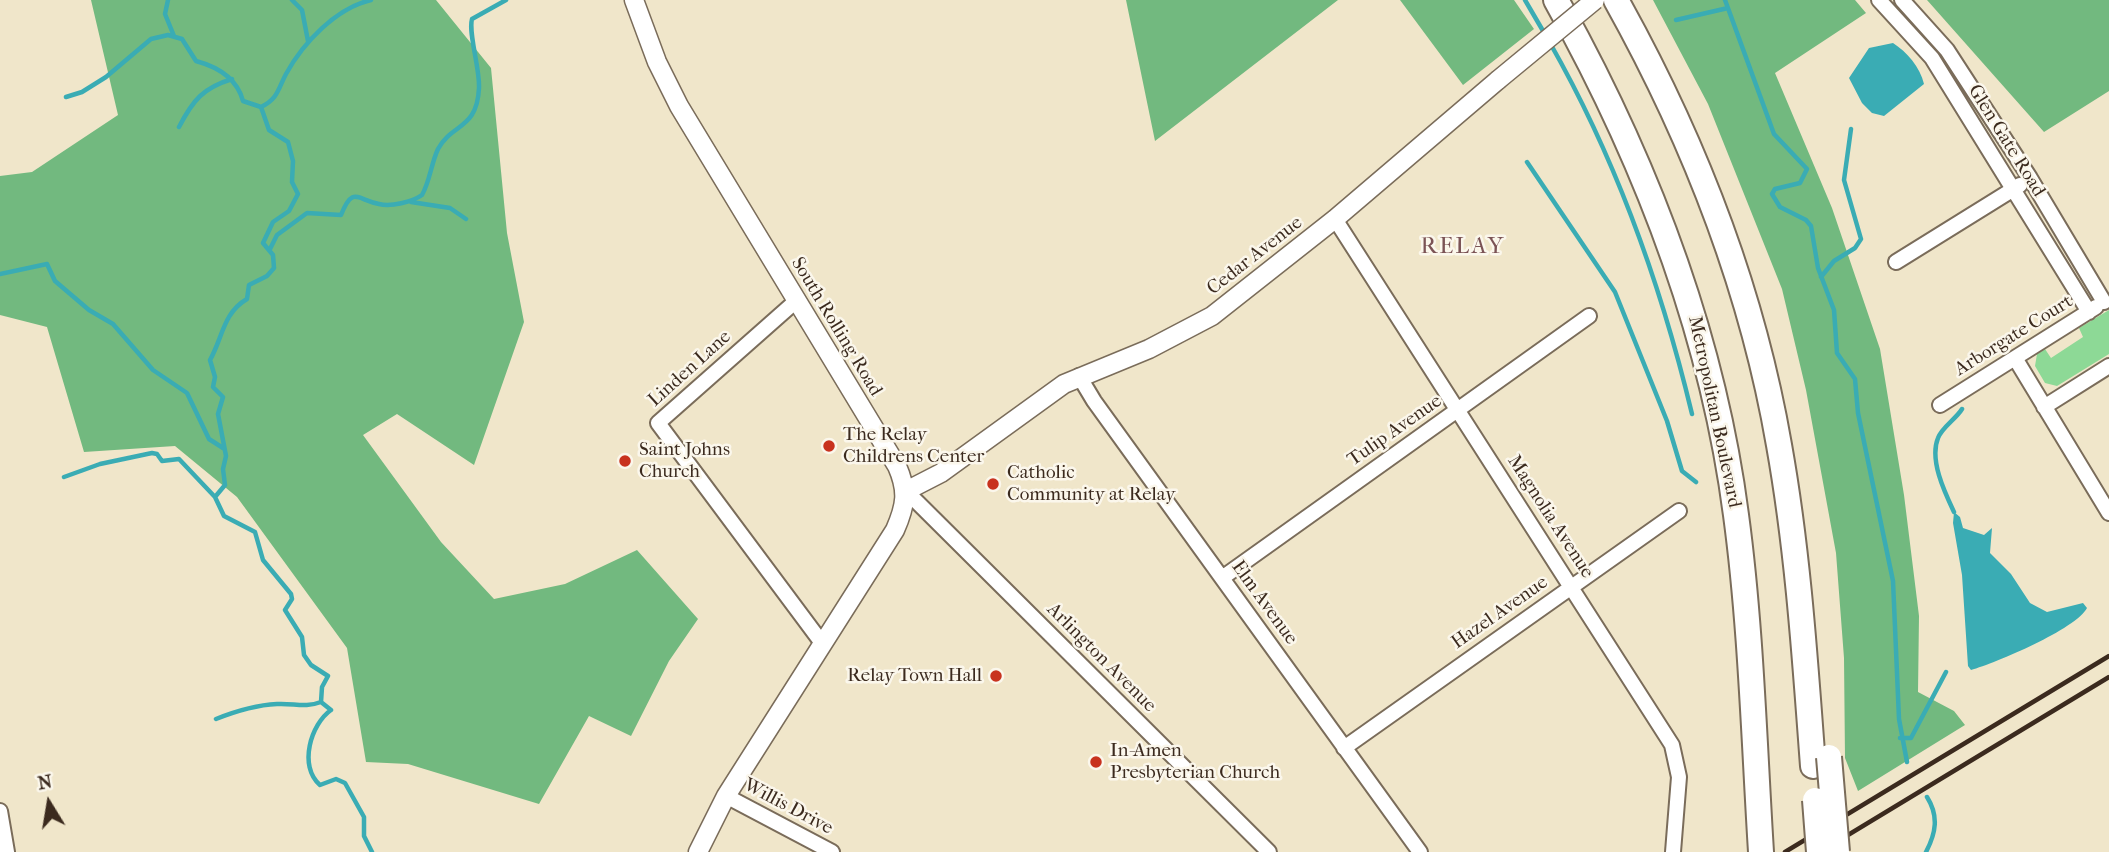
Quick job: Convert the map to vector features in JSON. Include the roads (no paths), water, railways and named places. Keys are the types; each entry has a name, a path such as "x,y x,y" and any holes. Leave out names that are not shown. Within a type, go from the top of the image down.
{"highway":[{"name":"Metropolitan Boulevard","path":"1556,0 1602,85 1638,162 1688,296 1708,368 1733,494 1747,640 1752,804"},
{"path":"1616,0 1649,59 1687,142 1718,219 1760,356 1779,443 1789,506 1821,762 1837,852"},
{"path":"1819,852 1821,762"},
{"path":"1745,852 1752,804"},
{"path":"1752,804 1761,852"}],"street":[{"name":"South Rolling Road","path":"634,0 657,62 679,106 897,466 906,491"},
{"name":"Cedar Avenue","path":"906,491 940,473 1079,376 1149,349 1212,316 1335,219 1595,0"},
{"name":"Glen Gate Road","path":"1879,0 1932,58 2089,312"},
{"name":"Glen Gate Road","path":"1902,0 1947,50 2107,301"},
{"path":"1896,262 2030,178"},
{"name":"Magnolia Avenue","path":"1335,219 1672,745 1679,777 1673,852"},
{"name":"Linden Lane","path":"796,301 658,423 822,643"},
{"name":"Arborgate Court","path":"1940,405 2107,301"},
{"name":"Tulip Avenue","path":"1222,578 1589,316"},
{"path":"2015,358 2109,513"},
{"path":"2044,407 2109,366"},
{"name":"Elm Avenue","path":"1079,376 1094,401 1420,852"},
{"path":"698,852 726,796 895,530 904,510 906,491"},
{"name":"Arlington Avenue","path":"906,491 1269,852"},
{"name":"Hazel Avenue","path":"1345,748 1679,511"},
{"name":"Willis Drive","path":"726,796 832,852"},
{"path":"0,811 7,852"}],"water":[{"path":"1893,43 1912,60 1924,84 1884,116 1872,113 1862,103 1849,78 1869,48"},
{"path":"1954,512 1960,517 1963,528 1984,535 1992,528 1990,553 2011,574 2030,603 2047,612 2083,603 2087,608 2068,626 2052,635 2016,653 1971,670 1968,666 1962,575 1953,523"}],"waterway":[{"path":"168,0 165,14 174,36"},
{"path":"292,0 302,10 308,41"},
{"path":"66,97 82,92 106,77 151,39 168,35 182,39 196,61 226,75 236,86 243,101 261,107 274,97 293,62 322,28 345,11 371,0"},
{"path":"270,249 277,235 307,213 341,215 352,197 389,205 407,202 422,195 438,149 450,134 469,119 477,102 479,80 472,19 506,0"},
{"path":"1525,0 1546,36"},
{"path":"1725,0 1774,134 1807,169 1800,183 1775,189 1772,194 1780,207 1806,220 1811,226 1818,268 1834,310 1837,353 1855,379 1858,413 1893,581 1899,719 1907,762"},
{"path":"1676,20 1728,8"},
{"path":"1550,43 1596,132 1634,224 1666,318 1692,414"},
{"path":"179,127 200,96 213,86 232,79"},
{"path":"215,497 225,485 223,469 226,456 218,414 223,397 213,387 215,377 210,360 228,318 247,299 249,285 267,276 274,268 273,255 263,243 273,222 289,211 298,194 292,182 293,161 288,142 269,130 261,107"},
{"path":"1821,277 1834,261 1855,248 1861,239 1844,180 1851,129"},
{"path":"1527,162 1615,292 1667,421 1682,471 1696,482"},
{"path":"411,202 450,208 466,219"},
{"path":"0,274 47,264 55,281 89,310 113,324 153,370 187,393 209,439 223,448"},
{"path":"1954,512 1939,476 1935,456 1940,434 1962,409"},
{"path":"64,477 100,464 152,453 157,454 162,461 179,459 215,497 224,516 255,532 263,560 291,594 292,599 285,610 302,637 304,655 311,665 328,676 322,687 321,702"},
{"path":"1900,738 1911,738 1946,672"},
{"path":"321,702 331,710 318,725 310,746 313,777 320,785 336,779 345,783 364,817 364,836 372,852"},
{"path":"216,719 261,706 310,705 321,702"},
{"path":"1926,852 1935,824 1927,797"}],"railway":[{"path":"1785,852 2109,656"},
{"path":"1820,852 2109,677"}],"place":[{"name":"The Relay Childrens Center","path":"829,446"},
{"name":"Saint Johns Church","path":"625,461"},
{"name":"Catholic Community at Relay","path":"993,484"},
{"name":"Relay Town Hall","path":"996,676"},
{"name":"In-Amen Presbyterian Church","path":"1096,762"}],"district":[{"name":"RELAY","path":"1463,247"}]}
